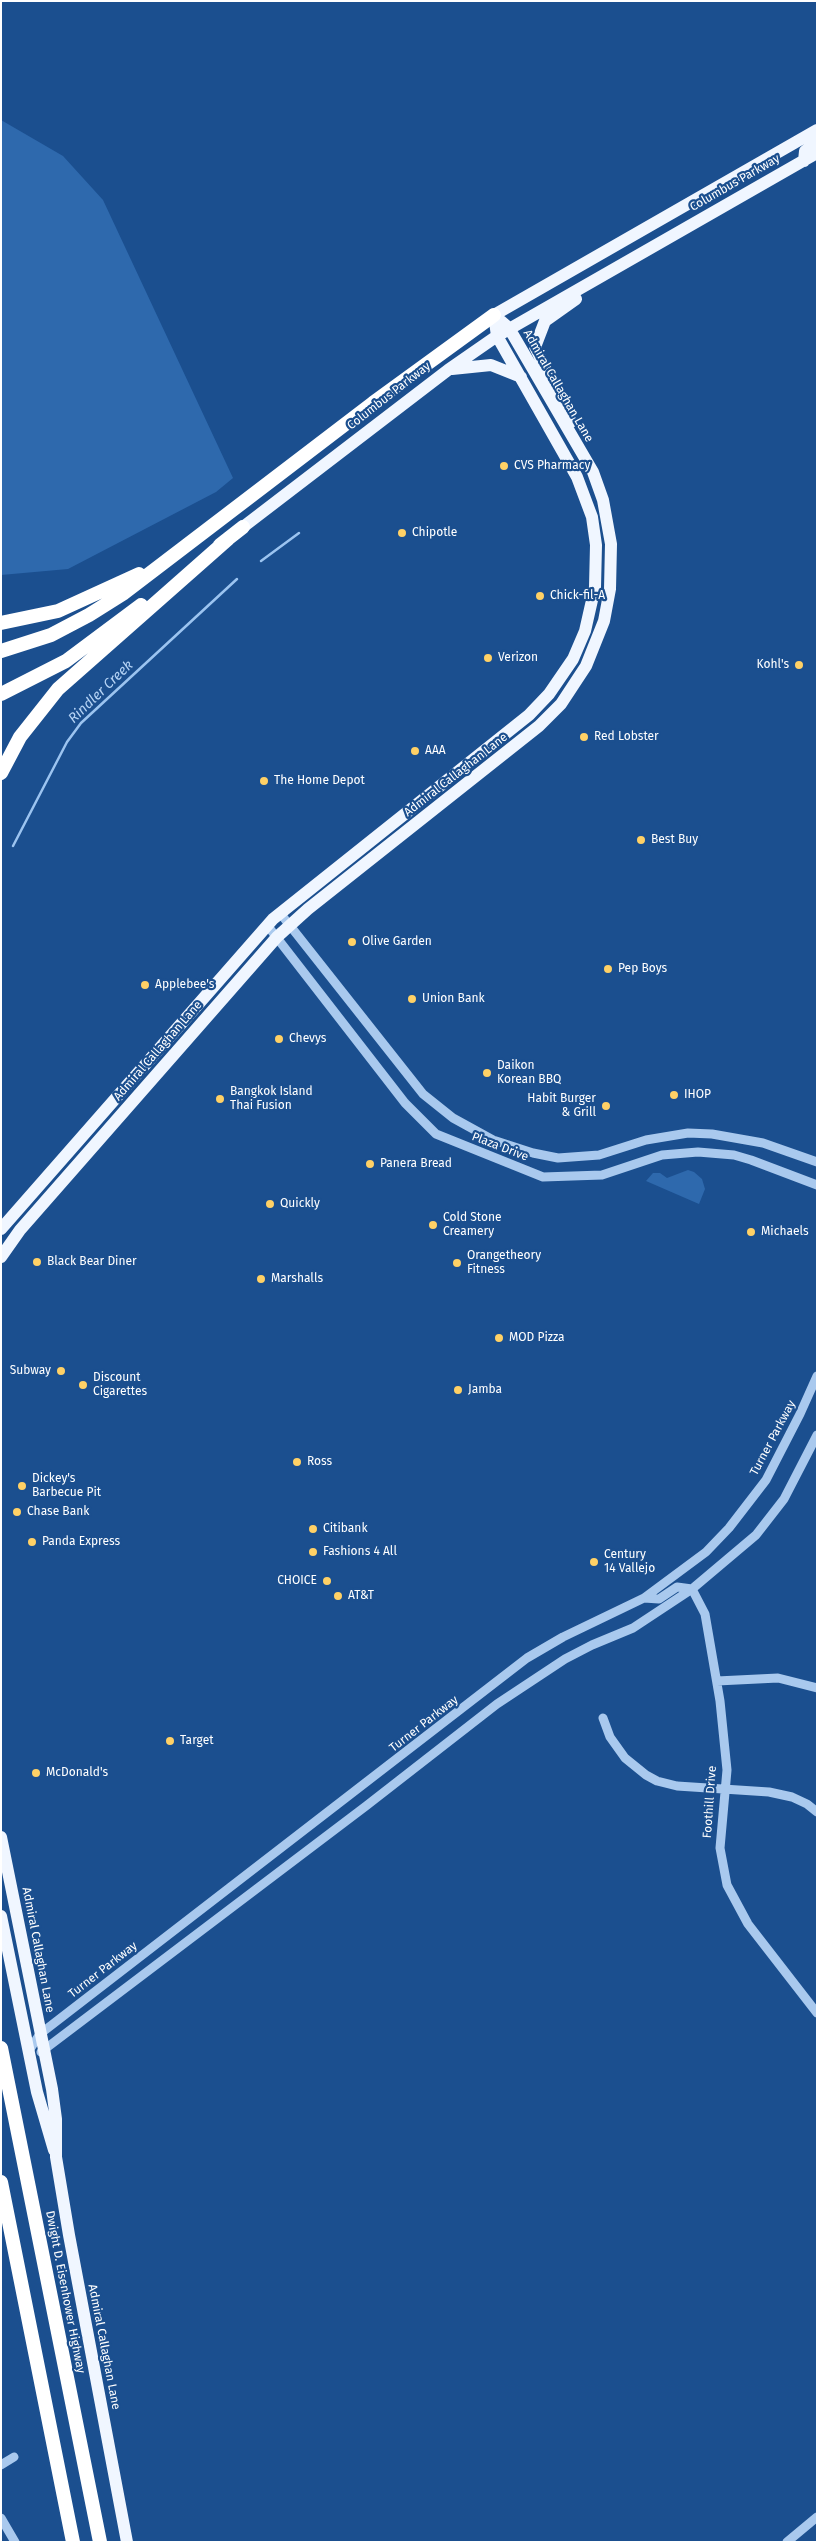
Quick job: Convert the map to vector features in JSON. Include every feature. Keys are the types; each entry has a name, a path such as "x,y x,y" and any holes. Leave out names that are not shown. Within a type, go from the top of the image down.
{"highway":[{"name":"Columbus Parkway","path":"5,650 51,635 90,615 165,562 374,403 494,315"},
{"name":"Columbus Parkway","path":"1,694 48,672 83,650 243,527"},
{"path":"1,773 20,737 58,689 228,539"},
{"path":"1,623 58,611 165,562"},
{"name":"Dwight D. Eisenhower Highway","path":"1,2048 100,2542"},
{"path":"1,2182 73,2542"}],"main road":[{"name":"Columbus Parkway","path":"494,315 817,130"},
{"path":"804,161 805,151 817,142"},
{"name":"Columbus Parkway","path":"243,527 448,370 509,328 817,153"},
{"path":"588,463 561,397 537,356 535,347 537,337 546,320 644,252"},
{"name":"Admiral Callaghan Lane","path":"1,1257 26,1223 277,937 534,731 561,704 580,678 593,652 604,621 612,575 612,544 607,514 588,463 509,328 494,315"},
{"name":"Admiral Callaghan Lane","path":"1,1229 267,925 529,715 558,683 579,646 589,617 595,588 596,545 592,517 577,477 497,336 494,315"},
{"path":"448,370 491,364 521,377"},
{"name":"Admiral Callaghan Lane","path":"1,1837 54,2104 56,2157 127,2542"},
{"name":"Admiral Callaghan Lane","path":"1,1916 44,2124 56,2157"}],"street":[{"name":"Plaza Drive","path":"280,913 423,1094 453,1118 493,1140 533,1153 558,1158 599,1155 646,1140 688,1133 712,1134 763,1143 817,1162"},
{"name":"Plaza Drive","path":"267,925 399,1096 436,1134 543,1177 602,1175 662,1155 698,1152 734,1155 817,1185"},
{"name":"Turner Parkway","path":"28,2052 40,2034 527,1658 563,1637 644,1598 683,1571 729,1528 766,1480 817,1376"},
{"path":"28,2052 44,2051 422,1763 496,1704 565,1659 592,1645 633,1628 692,1589 756,1535 784,1499 817,1435"},
{"path":"644,1598 659,1599 677,1587 692,1589"},
{"name":"Foothill Drive","path":"692,1589 707,1620 718,1681 726,1770 720,1848 727,1885 748,1924 817,2013"},
{"path":"718,1681 778,1678 817,1688"},
{"path":"603,1718 610,1737 624,1758 646,1776 677,1786 769,1792 792,1797 807,1804 817,1812"},
{"path":"1,2465 14,2457"},
{"path":"787,2542 817,2517"},
{"path":"1,2518 15,2542"}],"shaded area":[{"path":"1,120 63,156 103,200 233,478 216,492 68,569 1,575"},
{"path":"688,1170 694,1172 702,1179 705,1189 699,1204 646,1181 653,1173 660,1173 667,1178"}],"waterway":[{"name":"Rindler Creek","path":"261,561 299,533"},
{"name":"Rindler Creek","path":"13,846 67,742 81,723 237,579"}],"place":[{"name":"CVS Pharmacy","path":"504,466"},
{"name":"Chipotle","path":"402,533"},
{"name":"Chick-fil-A","path":"540,596"},
{"name":"Verizon","path":"488,658"},
{"name":"Kohl's","path":"799,665"},
{"name":"Red Lobster","path":"584,737"},
{"name":"AAA","path":"415,751"},
{"name":"The Home Depot","path":"264,781"},
{"name":"Best Buy","path":"641,840"},
{"name":"Olive Garden","path":"352,942"},
{"name":"Pep Boys","path":"608,969"},
{"name":"Applebee's","path":"145,985"},
{"name":"Union Bank","path":"412,999"},
{"name":"Chevys","path":"279,1039"},
{"name":"Daikon Korean BBQ","path":"487,1073"},
{"name":"IHOP","path":"674,1095"},
{"name":"Bangkok Island Thai Fusion","path":"220,1099"},
{"name":"Habit Burger & Grill","path":"606,1106"},
{"name":"Panera Bread","path":"370,1164"},
{"name":"Quickly","path":"270,1204"},
{"name":"Cold Stone Creamery","path":"433,1225"},
{"name":"Michaels","path":"751,1232"},
{"name":"Black Bear Diner","path":"37,1262"},
{"name":"Orangetheory Fitness","path":"457,1263"},
{"name":"Marshalls","path":"261,1279"},
{"name":"MOD Pizza","path":"499,1338"},
{"name":"Subway","path":"61,1371"},
{"name":"Discount Cigarettes","path":"83,1385"},
{"name":"Jamba","path":"458,1390"},
{"name":"Ross","path":"297,1462"},
{"name":"Dickey's Barbecue Pit","path":"22,1486"},
{"name":"Chase Bank","path":"17,1512"},
{"name":"Citibank","path":"313,1529"},
{"name":"Panda Express","path":"32,1542"},
{"name":"Fashions 4 All","path":"313,1552"},
{"name":"Century 14 Vallejo","path":"594,1562"},
{"name":"CHOICE","path":"327,1581"},
{"name":"AT&T","path":"338,1596"},
{"name":"Target","path":"170,1741"},
{"name":"McDonald's","path":"36,1773"}]}
